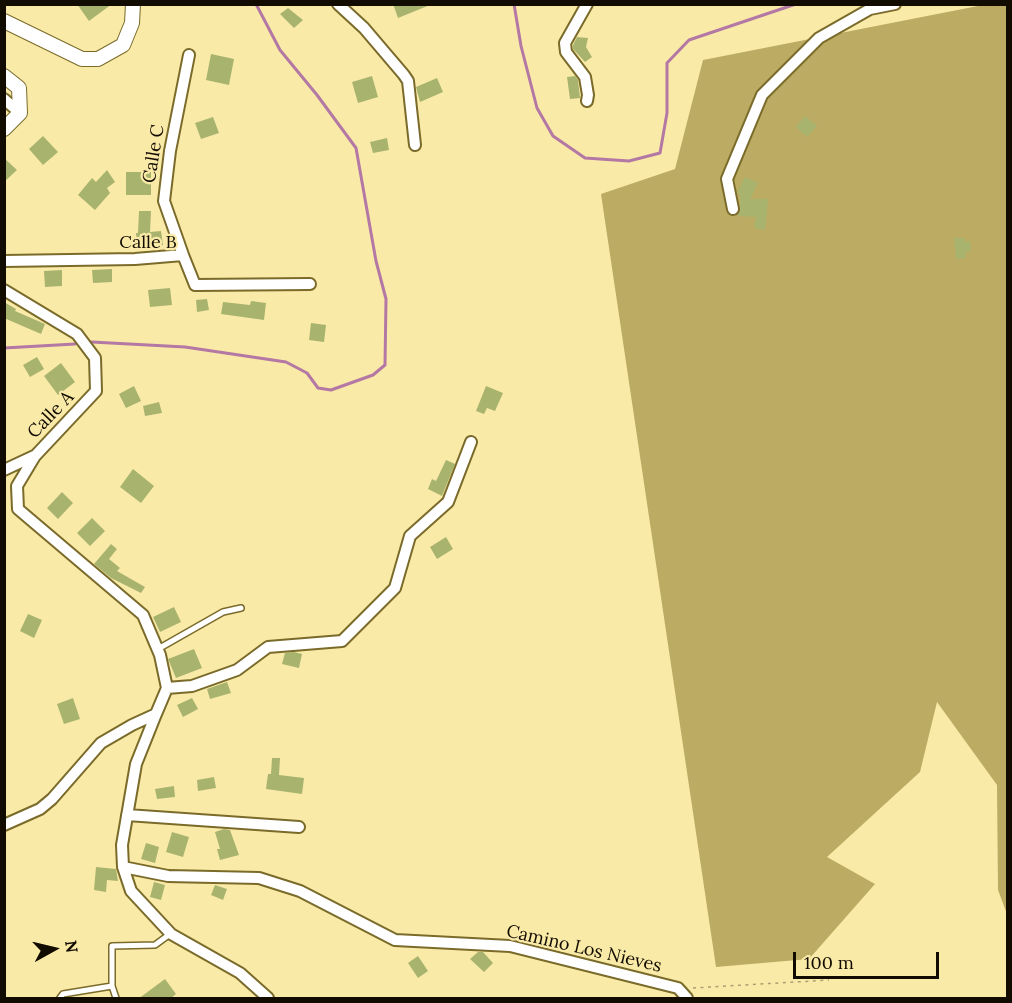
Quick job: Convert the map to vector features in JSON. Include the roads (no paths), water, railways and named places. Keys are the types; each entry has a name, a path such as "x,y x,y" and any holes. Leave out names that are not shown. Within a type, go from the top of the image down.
{"street":[{"path":"4,21 82,59 98,59 123,45 132,23 133,4"},
{"path":"338,4 364,28 408,81 415,146"},
{"path":"587,4 565,43 566,52 585,77 587,101"},
{"path":"733,209 727,179 762,95 819,38 870,9 894,4"},
{"name":"Calle C","path":"183,255 164,201 170,151 189,55"},
{"path":"4,76 19,88 20,113 4,129"},
{"path":"4,99 20,113"},
{"name":"Calle B","path":"4,261 135,259 183,255 195,285 310,284"},
{"name":"Calle A","path":"4,290 77,334 95,358 96,391 35,456 17,486 18,509 143,615 158,649 167,688"},
{"path":"268,999 240,973 171,934 131,891 123,867 122,845 136,764 167,688 192,686 237,670 268,646 342,641 395,588 410,536 448,502 471,442"},
{"path":"4,470 35,456"},
{"path":"4,825 40,809 52,799 101,743 156,714"},
{"path":"127,815 299,827"},
{"name":"Camino Los Nieves","path":"123,867 168,876 259,878 300,891 395,940 510,946 678,988 687,999"}],"lane":[{"path":"158,649 223,612 241,608"},
{"path":"116,999 112,986 112,946 156,945 171,934"},
{"path":"60,999 63,994 112,986"}],"waterway":[{"path":"92,342 185,347 286,362 307,373 318,388 331,390 373,375 385,365 386,299 376,261 356,148 280,50 256,4"},
{"path":"514,4 521,46 537,108 553,136 585,158 629,161 660,153 667,113 667,63 689,40 796,4"},
{"path":"4,348 75,344"}]}
